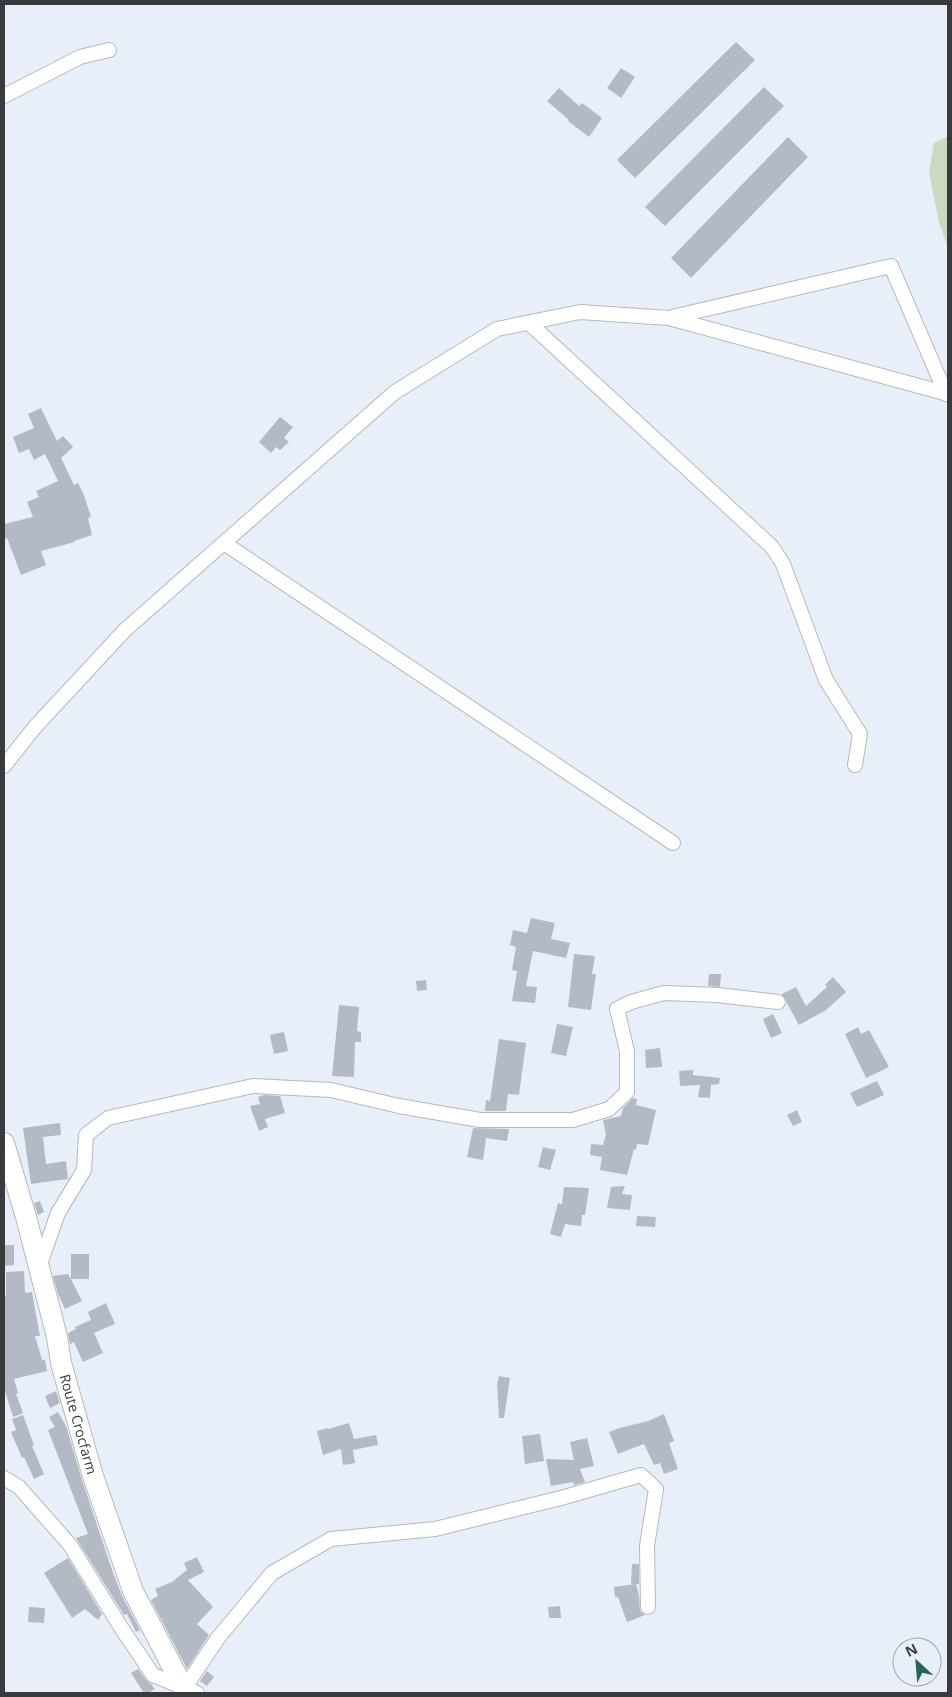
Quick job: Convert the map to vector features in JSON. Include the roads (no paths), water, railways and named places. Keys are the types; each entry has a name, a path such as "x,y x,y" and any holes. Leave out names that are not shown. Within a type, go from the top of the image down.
{"street":[{"path":"4,96 80,57 109,50"},
{"path":"669,318 891,266 947,394"},
{"path":"4,763 125,630 395,392 497,329 580,312 669,318 947,394"},
{"path":"529,323 772,548 783,564 826,680 860,734 855,765"},
{"path":"224,543 673,844"},
{"path":"39,1268 58,1213 84,1170 86,1134 108,1118 252,1086 331,1090 399,1106 480,1120 573,1120 608,1108 627,1092 627,1051 617,1008 664,993 717,995 778,1002"},
{"name":"Route Crocfarm","path":"4,1143 57,1337 61,1364 92,1473 133,1591 189,1692"},
{"path":"4,1478 19,1487 70,1545 153,1675 189,1692 218,1638 272,1573 331,1539 435,1528 561,1498 641,1475 656,1489 647,1546 648,1607"}]}
